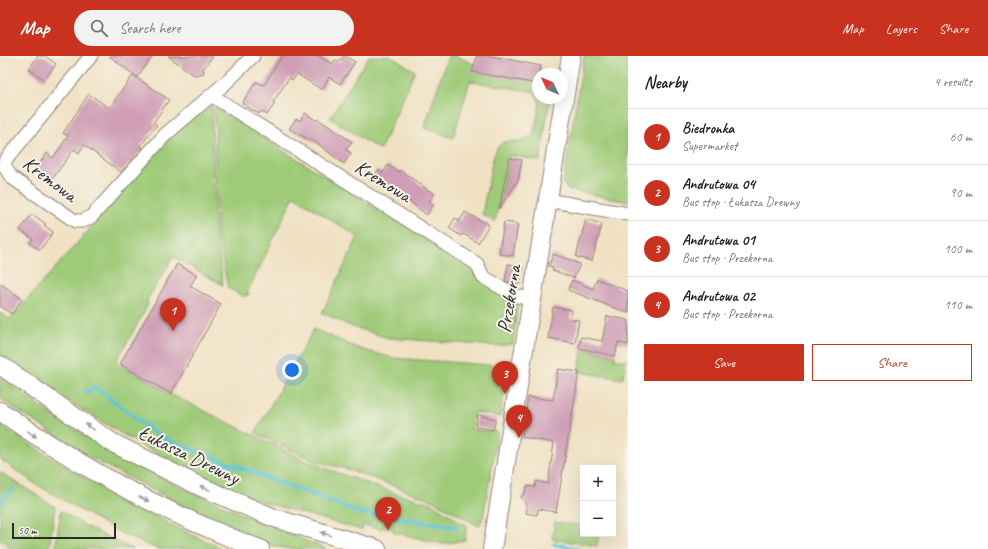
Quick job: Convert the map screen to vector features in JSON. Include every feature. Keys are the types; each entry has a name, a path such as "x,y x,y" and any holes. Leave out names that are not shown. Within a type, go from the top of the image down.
{"main road":[{"name":"Przekorna","path":"492,549 571,56"},
{"name":"Łukasza Drewny","path":"0,365 111,442 199,486 274,518 377,549"},
{"path":"0,411 42,441 135,494 260,549"}],"street":[{"name":"Kremowa","path":"91,56 5,162 5,167 11,177 75,221 83,221 92,216 165,135 253,56"},
{"name":"Kremowa","path":"211,95 477,264 483,277 516,296 531,299"},
{"path":"547,200 628,214"}],"green space":[{"path":"369,56 391,56 415,71 380,150 330,118"},
{"path":"448,56 457,56 475,65 532,82 532,91 470,81 453,138 424,128"},
{"path":"584,56 628,56 628,202 567,189 563,183"},
{"path":"210,103 215,231 223,285 173,257 147,300 148,305 116,362 172,395 308,462 394,493 431,503 467,526 465,540 443,544 393,532 394,529 383,526 382,529 364,525 362,530 266,503 198,474 139,444 71,403 0,354 0,313 10,319 175,133"},
{"path":"540,104 549,104 540,161 510,155 495,222 482,214 493,158 497,148 503,142 518,141 533,136"},
{"path":"212,106 467,265 482,280 518,300 513,344 498,346 389,338 353,327 322,313 358,237 294,196 247,293 249,295 243,296 228,288 217,232 216,131"},
{"path":"314,329 360,349 393,358 491,365 506,379 500,417 474,412 471,429 498,432 483,517 479,526 432,500 350,470 315,461 255,433"},
{"path":"582,349 615,356 615,360 626,360 623,379 579,372"},
{"path":"0,377 74,429 133,464 217,503 326,549 290,549 277,547 217,523 93,459 0,398"},
{"path":"0,425 109,492 165,522 223,549 157,549 120,533 34,483 0,459"},
{"path":"0,472 55,507 49,549 12,549 0,540"},
{"path":"61,511 85,526 132,549 55,549"},
{"path":"555,522 580,526 580,537 598,537 597,546 552,539"}],"building":[{"path":"38,56 45,56 56,64 44,80 29,69"},
{"path":"109,56 153,56 137,77"},
{"path":"168,56 213,56 203,69 204,73 194,75"},
{"path":"282,56 319,56 332,64 335,60 339,62 343,56 345,56 355,62 340,84 329,77 322,90 297,74 293,80 289,78 273,102 275,103 267,115 261,111 259,114 242,103 256,82 264,85"},
{"path":"477,56 492,56 541,66 541,68 532,68 532,83 472,72"},
{"path":"133,75 169,100 153,123 157,125 140,146 143,148 121,172 84,145 79,153 74,149 53,178 37,167 47,153 53,158 68,136 63,133 89,94 109,108"},
{"path":"305,113 317,121 318,119 352,142 346,150 351,153 344,164 318,144 289,129 296,119 300,121"},
{"path":"509,158 522,160 518,180 499,209"},
{"path":"388,165 399,172 400,170 434,194 429,202 433,205 427,215 401,195 385,186 384,188 371,181 378,170 383,173"},
{"path":"465,212 489,225 478,243 467,236 462,234 461,236 449,228 455,218 460,221"},
{"path":"32,214 46,224 44,225 53,232 40,250 30,243 33,239 20,230"},
{"path":"586,219 602,224 592,261 576,257"},
{"path":"504,222 518,224 513,256 499,254"},
{"path":"553,254 580,264 574,278 552,270 553,267 549,266"},
{"path":"177,264 197,275 190,286 221,304 171,394 120,364"},
{"path":"508,264 522,266 519,284 505,281"},
{"path":"597,279 628,291 628,313 568,290 572,280 593,289"},
{"path":"0,283 22,299 12,314 0,306"},
{"path":"553,307 572,310 570,319 579,320 575,343 548,338"},
{"path":"607,316 628,320 628,345 618,342 615,356 579,348 581,337 602,341"},
{"path":"558,369 579,372 556,512 538,509 537,515 526,513 527,506 521,497 525,493 527,486 535,487 536,481 548,484 554,443 522,437 528,397 553,400"},
{"path":"478,415 496,419 493,430 475,426"}],"waterway":[{"path":"86,392 95,387 151,430 170,441 361,513 457,527"},
{"path":"0,503 13,489"},
{"path":"554,544 578,549"}],"place":[{"name":"Biedronka","path":"173,331"},
{"name":"Andrutowa 01","path":"505,394"},
{"name":"Andrutowa 02","path":"519,438"},
{"name":"Andrutowa 04","path":"388,530"}]}
